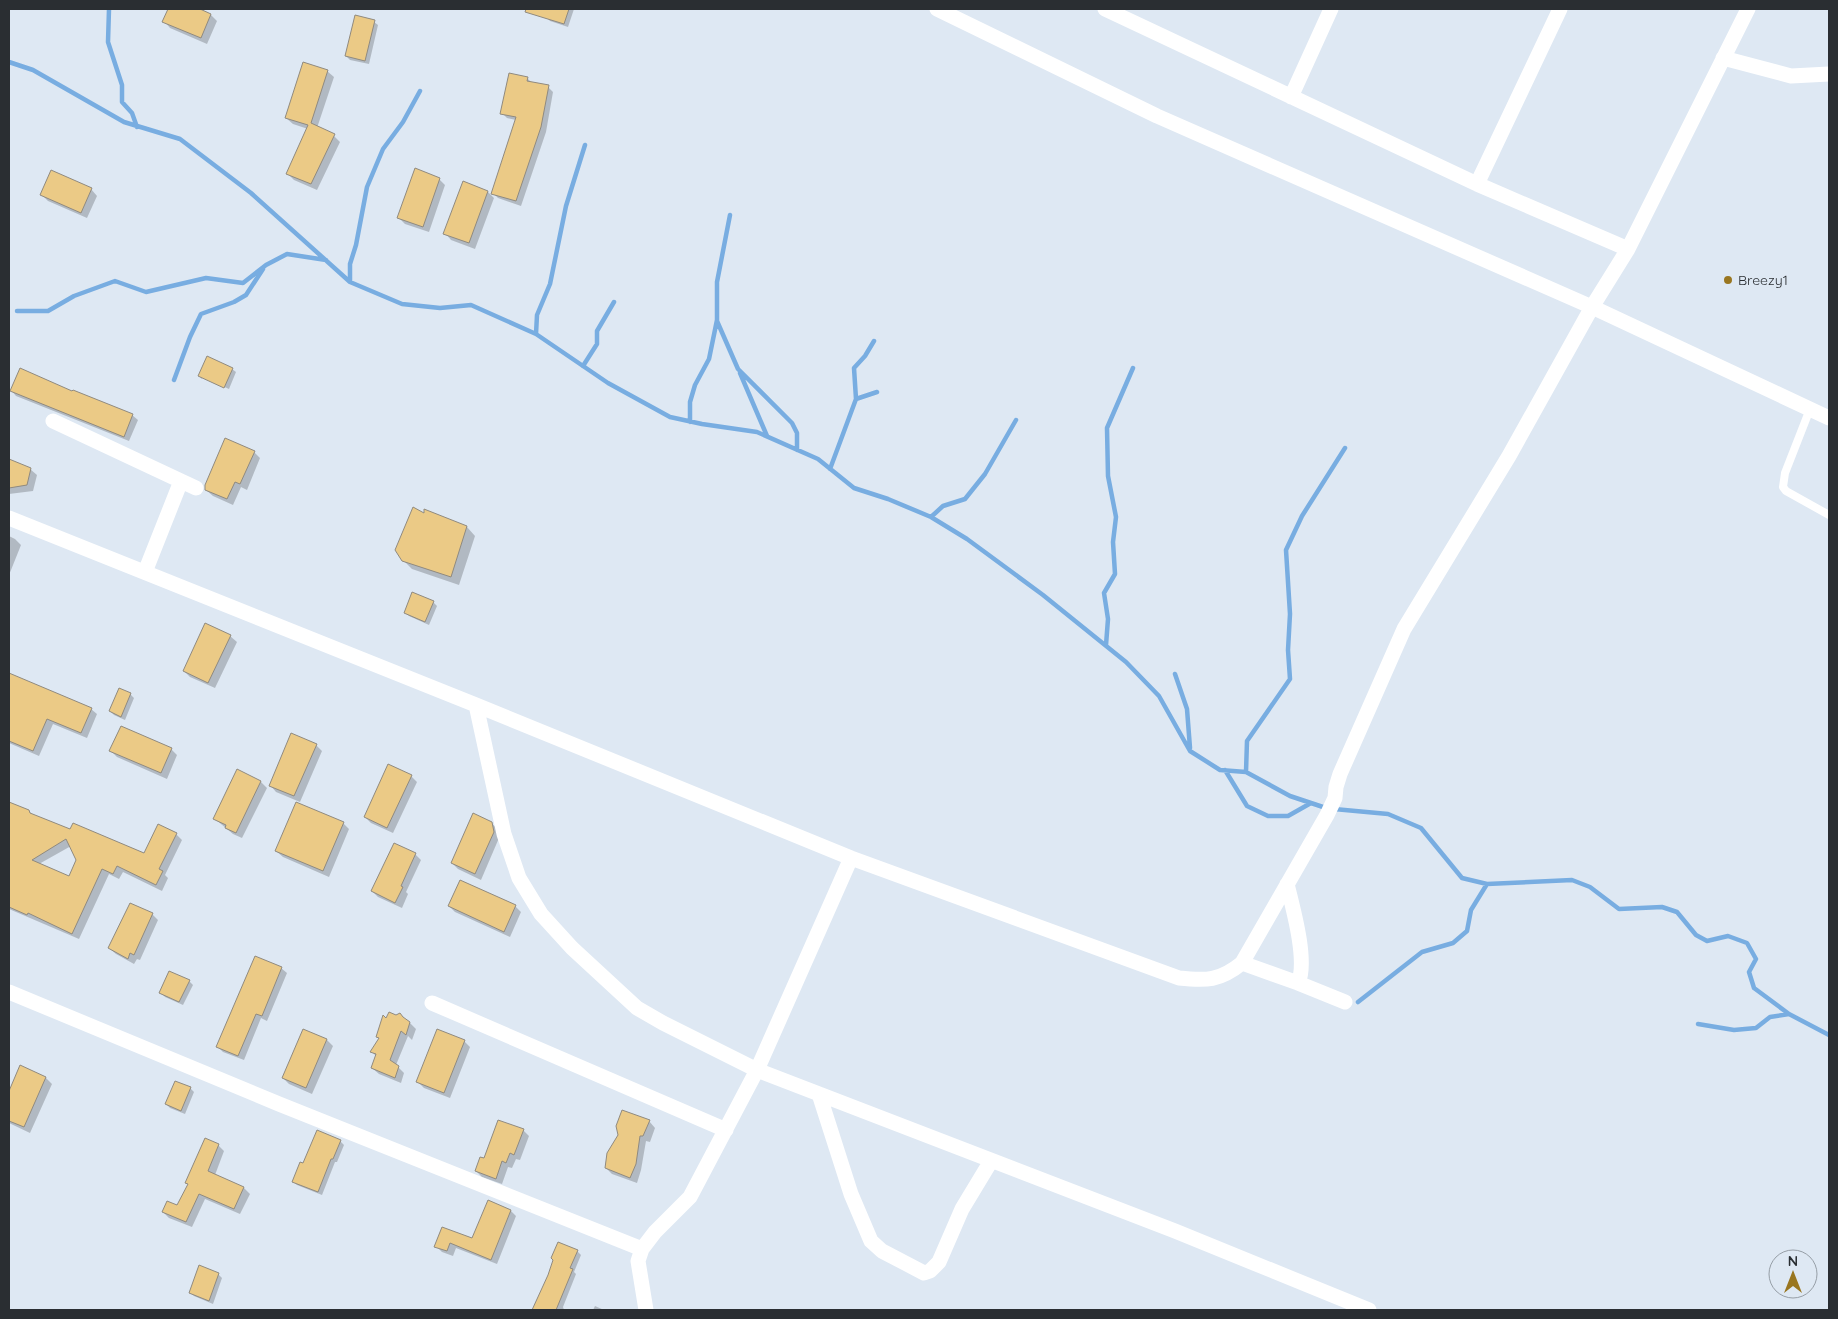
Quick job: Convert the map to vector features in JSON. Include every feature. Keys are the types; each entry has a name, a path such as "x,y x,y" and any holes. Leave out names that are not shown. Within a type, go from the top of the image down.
{"street":[{"path":"936,9 1158,116 1592,306 1829,418"},
{"path":"1105,9 1477,184 1628,249"},
{"path":"1290,97 1331,9"},
{"path":"1477,184 1560,9"},
{"path":"9,518 852,858 1179,978 1204,979 1219,977 1229,974 1242,963 1326,815 1335,798 1340,774 1404,629 1509,456 1592,306 1628,249 1724,58 1743,11"},
{"path":"1724,58 1790,76 1829,74"},
{"path":"53,421 196,488"},
{"path":"145,572 181,481"},
{"path":"476,705 504,834 519,878 541,914 572,948 637,1008 757,1070 1166,1228 1348,1306 1369,1310"},
{"path":"646,1310 638,1261 642,1249 655,1232 690,1197 726,1130 757,1070 852,858"},
{"path":"1288,884 1298,937 1302,974 1298,983"},
{"path":"1242,963 1345,1002"},
{"path":"9,992 279,1104 642,1249"},
{"path":"432,1003 726,1130"},
{"path":"819,1094 851,1194 871,1241 882,1252 924,1273 930,1271 939,1262 962,1209 991,1161"}],"lane":[{"path":"1810,409 1785,474 1783,487 1786,491 1829,515"}],"building":[{"path":"168,9 200,9 211,14 201,38 162,22"},
{"path":"526,9 569,9 564,24 525,12"},
{"path":"355,15 375,20 365,61 345,56"},
{"path":"303,62 328,70 311,123 335,134 311,184 286,174 308,125 285,118"},
{"path":"509,73 528,77 527,81 549,85 541,127 516,201 491,194 516,117 500,114"},
{"path":"415,168 440,178 423,227 397,218"},
{"path":"51,170 92,188 81,213 40,195"},
{"path":"463,181 488,191 469,243 443,234"},
{"path":"207,356 233,368 224,388 198,376"},
{"path":"20,368 72,391 133,414 124,437 10,391"},
{"path":"225,438 255,451 240,484 235,482 227,499 205,490 205,485"},
{"path":"9,459 31,468 27,485 9,488"},
{"path":"413,507 424,513 424,509 467,526 451,577 402,561 395,550"},
{"path":"412,592 434,601 425,622 404,613"},
{"path":"205,623 231,635 208,683 183,671"},
{"path":"9,673 92,708 81,733 47,719 33,751 9,741"},
{"path":"119,688 131,693 121,717 109,711"},
{"path":"121,726 172,748 161,773 109,751"},
{"path":"291,733 317,744 294,796 269,786"},
{"path":"388,764 412,775 387,828 364,817"},
{"path":"237,769 261,781 236,833 225,828 226,825 213,819"},
{"path":"9,802 29,810 30,813 70,829 73,823 144,853 158,824 177,833 159,869 163,871 156,885 117,866 113,874 102,869 72,934 28,913 27,915 9,907","holes":["66,839 76,860 69,876 32,860"]},
{"path":"296,802 344,822 323,871 275,851"},
{"path":"473,813 492,822 494,832 475,874 451,863"},
{"path":"394,843 416,853 395,903 371,891"},
{"path":"460,880 516,905 504,932 448,906"},
{"path":"130,903 153,913 134,955 130,953 128,959 108,948"},
{"path":"255,956 282,967 262,1016 256,1014 238,1056 216,1047"},
{"path":"169,971 190,980 179,1002 159,993"},
{"path":"389,1012 396,1015 400,1013 410,1022 406,1035 401,1031 390,1060 399,1066 395,1078 371,1068 376,1054 370,1052 379,1038 376,1037 383,1015 386,1018"},
{"path":"303,1029 327,1039 306,1088 282,1078"},
{"path":"437,1029 465,1040 444,1093 416,1082"},
{"path":"20,1065 46,1077 24,1127 9,1121 9,1091"},
{"path":"175,1081 191,1087 181,1111 165,1104"},
{"path":"622,1110 650,1120 643,1136 640,1136 636,1164 630,1178 605,1168 607,1153 618,1135 616,1126"},
{"path":"498,1120 524,1129 514,1155 510,1153 506,1163 502,1161 496,1179 475,1171 480,1157 484,1158"},
{"path":"317,1130 341,1140 318,1192 292,1182 300,1162 303,1163"},
{"path":"205,1138 219,1144 208,1171 244,1187 234,1209 199,1194 186,1222 162,1212 167,1201 177,1205 188,1184 185,1183"},
{"path":"488,1200 511,1210 491,1260 450,1243 447,1251 434,1247 442,1227 472,1238"},
{"path":"558,1242 578,1250 570,1268 573,1269 556,1310 532,1310 548,1275 553,1260 551,1258"},
{"path":"199,1265 219,1273 209,1301 189,1293"}],"waterway":[{"path":"109,9 108,42 122,85 122,102 132,113 137,127"},
{"path":"9,62 33,70 124,122 180,139 251,193 350,282 402,304 440,308 471,305 536,334 608,383 670,417 757,432 818,459 854,488 888,499 931,517 967,539 1043,595 1126,662 1159,696 1190,751 1220,770 1246,772 1290,796 1326,808"},
{"path":"350,282 350,264 356,245 367,187 383,149 403,122 420,91"},
{"path":"536,334 537,315 550,284 566,206 585,145"},
{"path":"690,422 690,402 695,385 709,359 717,320 717,282 730,215"},
{"path":"17,311 48,311 74,296 115,281 146,292 206,278 243,283 266,265 287,254 326,260"},
{"path":"174,380 201,314 234,302 246,295 263,269"},
{"path":"583,366 597,344 597,331 614,302"},
{"path":"717,321 738,369 792,423 797,433 797,450"},
{"path":"856,399 854,368 865,356 874,341"},
{"path":"1106,645 1108,619 1104,593 1115,574 1113,542 1116,517 1108,476 1107,428 1133,368"},
{"path":"740,373 767,436"},
{"path":"830,469 856,399 877,392"},
{"path":"931,517 943,506 965,499 985,474 1016,420"},
{"path":"1246,772 1247,741 1290,679 1288,650 1290,614 1286,550 1302,516 1345,448"},
{"path":"1175,674 1187,709 1190,748"},
{"path":"1225,770 1247,806 1268,816 1288,816 1311,803"},
{"path":"1334,809 1388,814 1421,828 1462,878 1487,884 1572,880 1590,887 1619,909 1662,907 1677,912 1696,935 1707,941 1728,936 1747,943 1756,959 1749,972 1754,988 1789,1014 1829,1035"},
{"path":"1358,1002 1422,952 1453,943 1467,931 1471,910 1487,884"},
{"path":"1698,1024 1734,1030 1756,1028 1770,1017 1789,1014"}],"place":[{"name":"Breezy1","path":"1728,280"}]}
